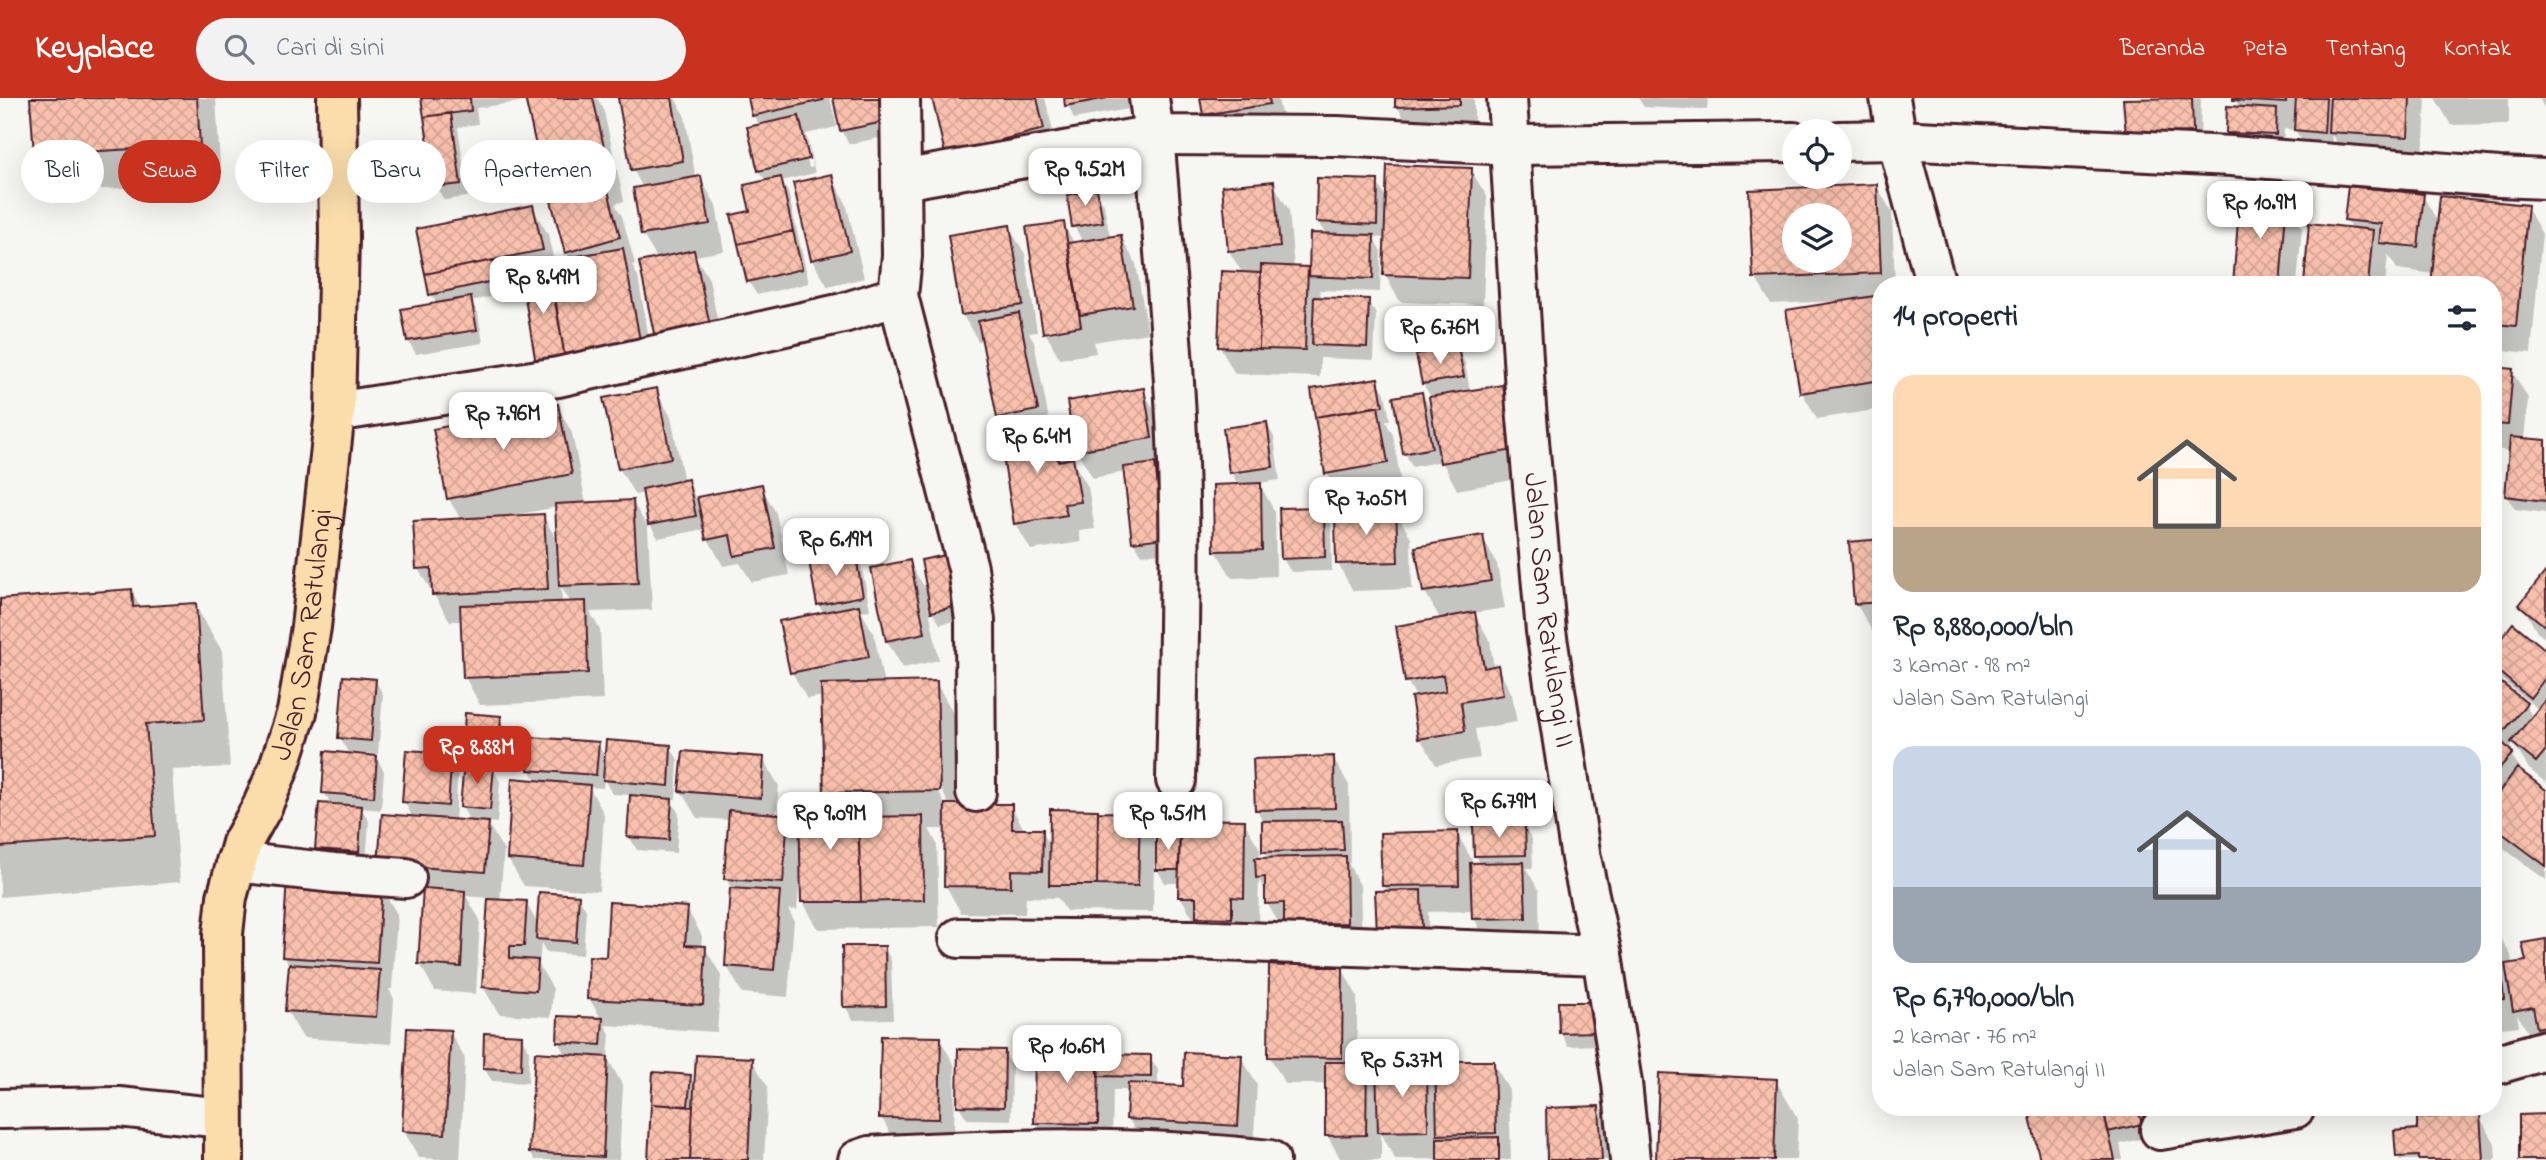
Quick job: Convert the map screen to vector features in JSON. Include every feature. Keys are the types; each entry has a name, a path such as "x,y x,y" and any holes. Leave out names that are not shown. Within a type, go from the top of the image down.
{"main road":[{"name":"Jalan Sam Ratulangi","path":"224,1160 223,934 227,897 242,842 262,807 278,770 297,712 311,627 335,412 339,238 337,98"}],"street":[{"path":"900,98 902,256 898,296 968,568 975,620 976,792"},
{"path":"1149,98 1175,396 1180,499 1181,585 1176,780"},
{"name":"Jalan Sam Ratulangi II","path":"1507,98 1526,407 1546,631 1581,859 1602,955 1622,1083 1630,1160"},
{"path":"1890,98 1897,140 1934,276"},
{"path":"902,180 1154,135 1324,135 1511,145 1782,142"},
{"path":"1852,141 1897,140 2231,156 2500,177 2546,178"},
{"path":"335,412 558,377 843,313 898,296"},
{"path":"236,862 406,878"},
{"path":"959,938 1190,940 1602,955"},
{"path":"2502,1063 2546,1050"},
{"path":"0,1109 119,1107 223,1118"},
{"path":"2160,1133 2252,1116"},
{"path":"858,1160 870,1156 988,1149 1208,1153 1270,1160"}],"building":[{"path":"30,98 197,98 200,140 118,140 118,150 104,151 104,140 33,140"},
{"path":"421,98 470,98 471,111 424,117"},
{"path":"525,98 593,98 602,140 535,140"},
{"path":"618,98 672,98 683,161 631,170"},
{"path":"748,98 822,98 823,100 752,116"},
{"path":"833,98 879,98 884,122 840,131"},
{"path":"932,98 1037,98 1044,129 1001,140 1004,148 947,162"},
{"path":"1064,98 1107,98 1065,106"},
{"path":"1200,98 1269,98 1270,104 1203,115"},
{"path":"1395,98 1460,98 1460,105 1395,107"},
{"path":"2192,98 2193,132 2126,135 2123,99"},
{"path":"2286,98 2286,103 2233,100"},
{"path":"2296,98 2326,98 2324,133 2294,130"},
{"path":"2330,98 2410,98 2408,137 2328,132"},
{"path":"2227,106 2277,109 2276,135 2226,133"},
{"path":"451,113 460,184 446,186 446,140 428,140 424,117"},
{"path":"799,116 809,159 758,171 747,127"},
{"path":"1387,165 1472,168 1468,278 1383,275"},
{"path":"832,174 850,251 811,260 793,183"},
{"path":"701,176 710,224 641,235 633,188"},
{"path":"781,177 793,231 738,244 731,215 750,211 744,185"},
{"path":"1317,178 1378,180 1377,225 1316,222"},
{"path":"1274,181 1280,247 1228,251 1222,186"},
{"path":"1877,184 1881,273 1753,278 1749,190 1852,189 1852,185"},
{"path":"2348,186 2424,194 2418,247 2379,243 2381,224 2344,220"},
{"path":"1097,189 1103,222 1072,227 1067,195"},
{"path":"2240,195 2287,200 2281,276 2234,276"},
{"path":"2440,196 2528,205 2516,326 2502,325 2502,276 2432,276"},
{"path":"552,203 611,203 620,237 565,253"},
{"path":"533,205 543,250 425,274 416,229"},
{"path":"1064,222 1081,326 1043,333 1026,227"},
{"path":"2309,223 2373,230 2369,276 2305,276"},
{"path":"1010,225 1023,305 961,315 948,235"},
{"path":"793,231 802,269 747,282 738,244"},
{"path":"1310,233 1374,235 1373,279 1309,276"},
{"path":"1121,235 1133,306 1080,315 1068,243"},
{"path":"623,248 641,346 565,358 549,261"},
{"path":"694,250 710,326 655,338 639,262"},
{"path":"494,260 498,280 429,295 425,274"},
{"path":"1261,265 1308,267 1305,350 1259,349"},
{"path":"549,268 565,358 536,364 521,274"},
{"path":"1221,271 1261,273 1259,349 1218,347"},
{"path":"1872,296 1872,381 1800,393 1786,310"},
{"path":"471,297 477,330 407,341 401,309"},
{"path":"1314,297 1369,299 1367,347 1312,345"},
{"path":"1450,310 1455,338 1422,344 1418,316"},
{"path":"1019,313 1038,410 997,418 978,321"},
{"path":"1458,347 1464,377 1422,384 1416,354"},
{"path":"2502,368 2513,369 2508,425 2502,425"},
{"path":"1378,378 1383,406 1315,417 1311,389"},
{"path":"1503,385 1514,450 1440,463 1429,397"},
{"path":"657,388 671,458 618,469 603,398"},
{"path":"1144,388 1152,438 1075,451 1067,401"},
{"path":"1422,392 1432,448 1403,454 1393,397"},
{"path":"558,404 572,474 447,499 433,429"},
{"path":"1378,406 1388,463 1325,474 1315,417"},
{"path":"1267,422 1273,467 1229,473 1223,428"},
{"path":"1051,423 1058,461 1073,458 1081,502 1064,504 1067,515 1014,524 999,432"},
{"path":"2510,437 2546,440 2546,501 2505,496"},
{"path":"1155,463 1164,538 1132,542 1123,467"},
{"path":"688,479 696,516 648,525 642,489"},
{"path":"1261,483 1262,550 1214,551 1213,485"},
{"path":"762,484 775,548 734,556 730,535 706,540 697,497"},
{"path":"633,500 638,583 559,586 555,504"},
{"path":"1324,507 1325,557 1281,559 1279,508"},
{"path":"1396,509 1398,562 1336,564 1335,511"},
{"path":"544,514 548,589 432,595 431,568 416,569 413,521"},
{"path":"1483,535 1491,581 1423,592 1415,547"},
{"path":"1872,540 1872,603 1854,604 1849,542"},
{"path":"855,552 863,596 817,605 809,561"},
{"path":"951,554 962,605 931,612 921,560"},
{"path":"910,560 925,633 886,641 871,568"},
{"path":"2546,571 2546,627 2519,605"},
{"path":"132,589 133,607 196,603 204,720 146,724 155,836 0,847 0,599"},
{"path":"586,601 588,673 463,678 460,605"},
{"path":"859,605 869,657 790,673 779,621"},
{"path":"1475,612 1484,668 1498,665 1503,695 1461,702 1465,731 1418,739 1411,697 1446,691 1443,675 1405,682 1396,626"},
{"path":"2513,623 2546,650 2546,677 2530,698 2502,675 2502,637"},
{"path":"343,676 376,679 371,741 338,738"},
{"path":"937,681 940,791 824,793 821,684"},
{"path":"2502,683 2527,703 2502,734"},
{"path":"2546,699 2546,750 2536,762 2511,742"},
{"path":"465,713 501,716 499,748 463,745"},
{"path":"530,737 599,742 596,775 528,770"},
{"path":"606,740 671,745 669,786 603,780"},
{"path":"2502,742 2513,753 2502,765"},
{"path":"406,750 452,753 448,806 402,802"},
{"path":"325,751 377,756 374,797 322,793"},
{"path":"683,751 764,757 761,798 679,791"},
{"path":"1334,756 1335,808 1255,810 1253,759"},
{"path":"464,763 494,766 490,810 460,807"},
{"path":"2517,768 2546,790 2546,866 2502,833 2502,788"},
{"path":"512,778 590,785 584,865 507,859"},
{"path":"630,795 672,799 669,840 627,837"},
{"path":"858,801 861,902 801,902 799,803"},
{"path":"319,803 362,806 359,852 315,849"},
{"path":"945,804 1012,804 1012,829 1043,829 1042,871 1011,870 1011,887 944,886"},
{"path":"1050,809 1098,810 1097,885 1049,885"},
{"path":"729,810 788,815 783,883 724,879"},
{"path":"1098,812 1140,813 1138,886 1097,885"},
{"path":"382,814 489,822 485,872 378,864"},
{"path":"923,816 924,900 861,902 858,817"},
{"path":"1180,819 1245,820 1244,898 1232,897 1232,918 1196,917 1196,897 1178,897"},
{"path":"1342,820 1344,850 1262,852 1262,821"},
{"path":"1525,824 1526,855 1474,856 1473,825"},
{"path":"1458,831 1459,885 1382,886 1380,833"},
{"path":"1156,835 1180,835 1179,870 1156,870"},
{"path":"1346,856 1347,923 1284,924 1284,903 1265,904 1265,877 1256,878 1255,858"},
{"path":"1524,862 1526,918 1472,919 1470,863"},
{"path":"287,879 382,886 377,963 282,957"},
{"path":"423,888 465,891 461,967 418,964"},
{"path":"730,888 780,891 774,970 725,966"},
{"path":"1421,890 1422,931 1377,932 1375,891"},
{"path":"539,892 579,895 576,942 536,939"},
{"path":"488,899 527,901 524,946 510,946 510,958 538,960 536,991 482,987"},
{"path":"609,902 688,907 685,945 706,946 703,1005 587,999 589,956 606,957"},
{"path":"2546,939 2546,1026 2537,1028 2533,1007 2513,1011 2505,964 2526,961 2522,943"},
{"path":"842,946 885,946 886,1006 843,1007"},
{"path":"1284,947 1320,948 1320,967 1343,967 1342,1058 1268,1057 1269,965 1284,966"},
{"path":"289,964 380,970 376,1017 285,1011"},
{"path":"1558,1002 1597,1002 1598,1032 1559,1033"},
{"path":"558,1016 603,1018 601,1045 557,1042"},
{"path":"407,1028 451,1030 445,1134 402,1131"},
{"path":"484,1033 522,1035 521,1070 483,1068"},
{"path":"881,1036 941,1037 939,1119 879,1118"},
{"path":"1035,1047 1099,1047 1098,1124 1034,1123"},
{"path":"958,1049 1005,1050 1004,1107 957,1106"},
{"path":"535,1052 608,1057 603,1157 529,1152"},
{"path":"1184,1052 1242,1055 1238,1126 1126,1119 1128,1083 1183,1086"},
{"path":"1098,1054 1151,1055 1151,1077 1098,1076"},
{"path":"696,1055 753,1058 748,1160 690,1160"},
{"path":"1435,1061 1494,1061 1496,1133 1437,1135"},
{"path":"1325,1062 1367,1062 1366,1135 1325,1136"},
{"path":"1376,1066 1427,1066 1428,1131 1378,1132"},
{"path":"653,1072 691,1075 688,1106 651,1104"},
{"path":"1659,1073 1777,1079 1774,1160 1656,1160"},
{"path":"651,1104 693,1107 690,1160 648,1160"},
{"path":"1599,1106 1602,1160 1547,1160 1546,1108"},
{"path":"2546,1114 2546,1160 2519,1160 2519,1115"},
{"path":"2030,1116 2105,1116 2115,1160 2040,1160"},
{"path":"2105,1116 2140,1116 2142,1124 2108,1132"},
{"path":"2480,1116 2483,1160 2419,1160 2419,1156 2396,1157 2394,1131 2417,1129 2417,1118"},
{"path":"1499,1137 1499,1160 1437,1160 1437,1138"}]}
